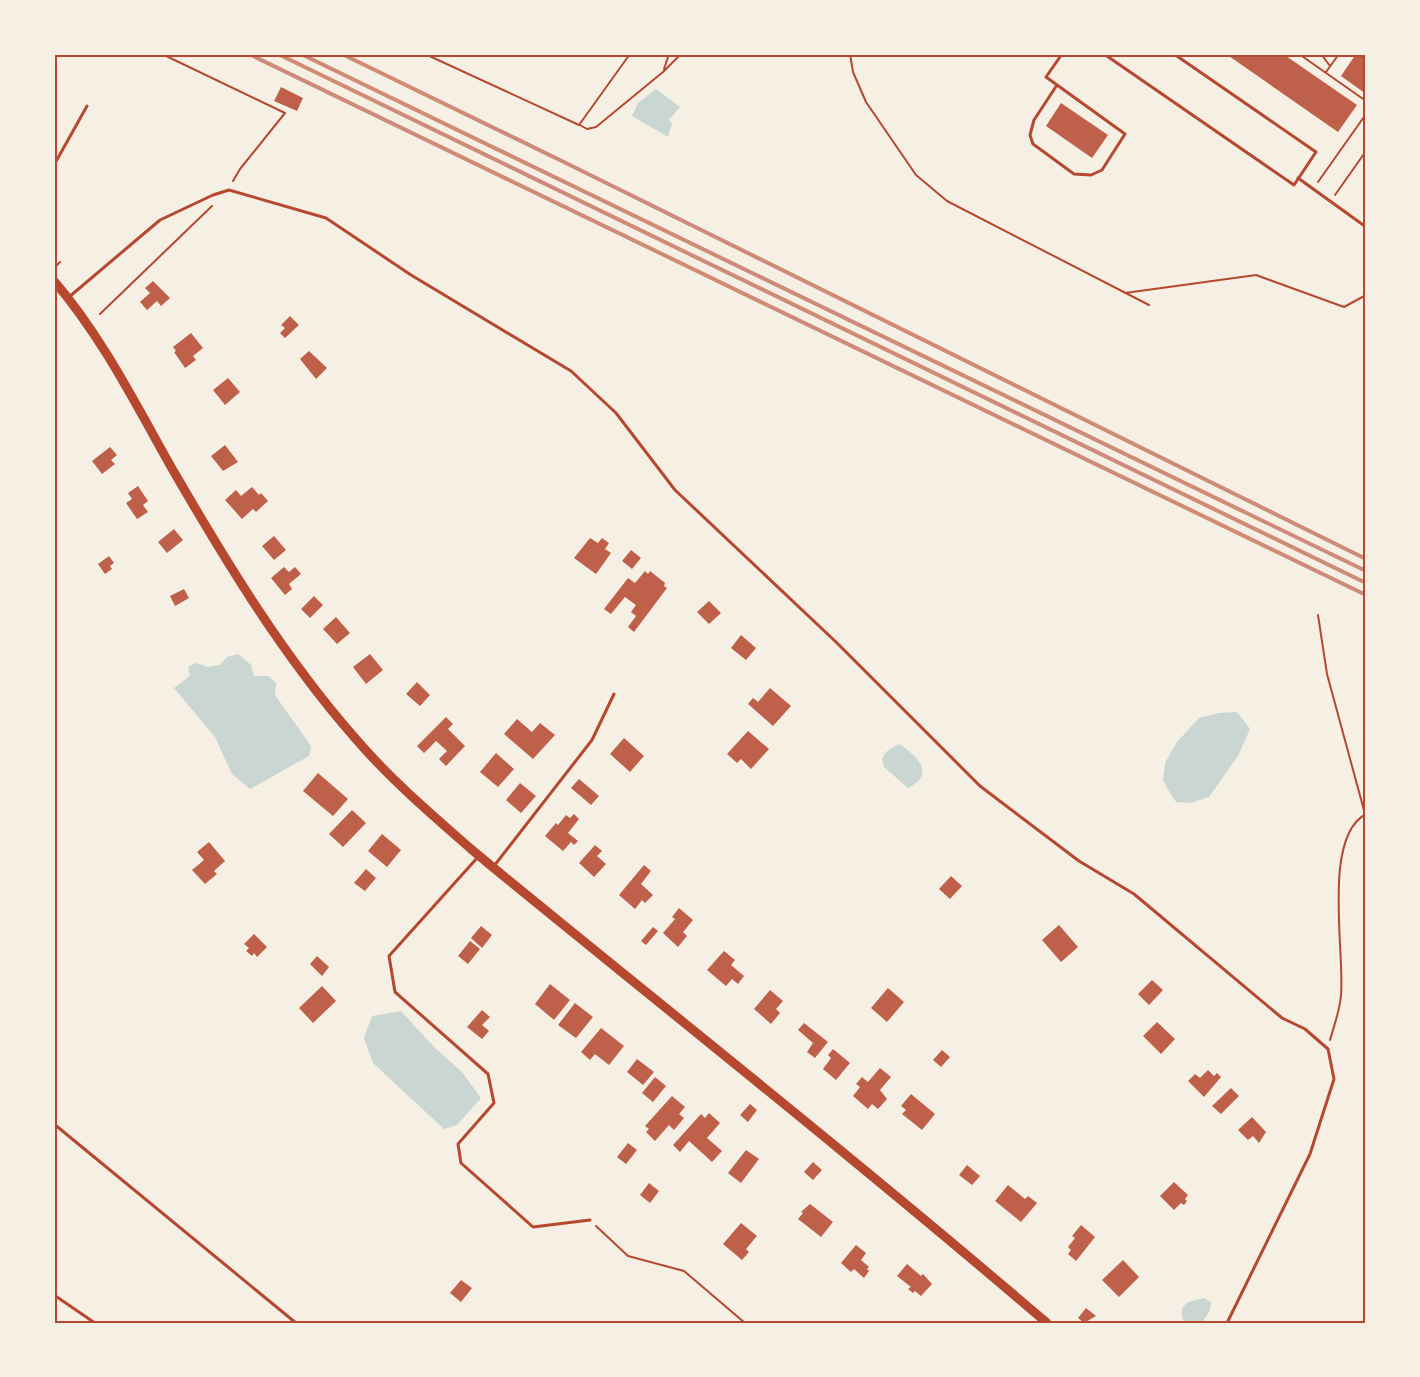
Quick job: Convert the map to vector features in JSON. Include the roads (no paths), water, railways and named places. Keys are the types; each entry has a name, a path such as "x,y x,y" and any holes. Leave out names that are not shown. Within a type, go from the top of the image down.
{"main road":[{"path":"54,280 117,370 233,569 296,664 322,700 389,774 479,856 931,1225 1047,1323"}],"lane":[{"path":"1057,85 1031,126 1030,135 1033,144 1074,174 1091,176 1102,170 1125,134 1046,77 1062,54"},
{"path":"1104,54 1294,185 1316,152 1174,54"},
{"path":"54,165 87,106"},
{"path":"1298,178 1366,227"},
{"path":"68,297 160,220 229,190 326,218 411,275 570,371 616,413 675,490 836,642 980,786 1078,861 1134,894 1282,1018 1305,1029 1328,1048 1334,1079 1310,1154 1227,1323"},
{"path":"493,867 592,740 614,694"},
{"path":"479,856 389,956 395,993 488,1074 494,1102 458,1144 461,1163 532,1227 590,1220"},
{"path":"54,1124 296,1323"},
{"path":"54,1295 95,1323"}],"railway":[{"path":"249,54 1366,595"},
{"path":"278,54 1366,583"},
{"path":"301,54 1366,571"},
{"path":"342,54 1366,559"}]}
